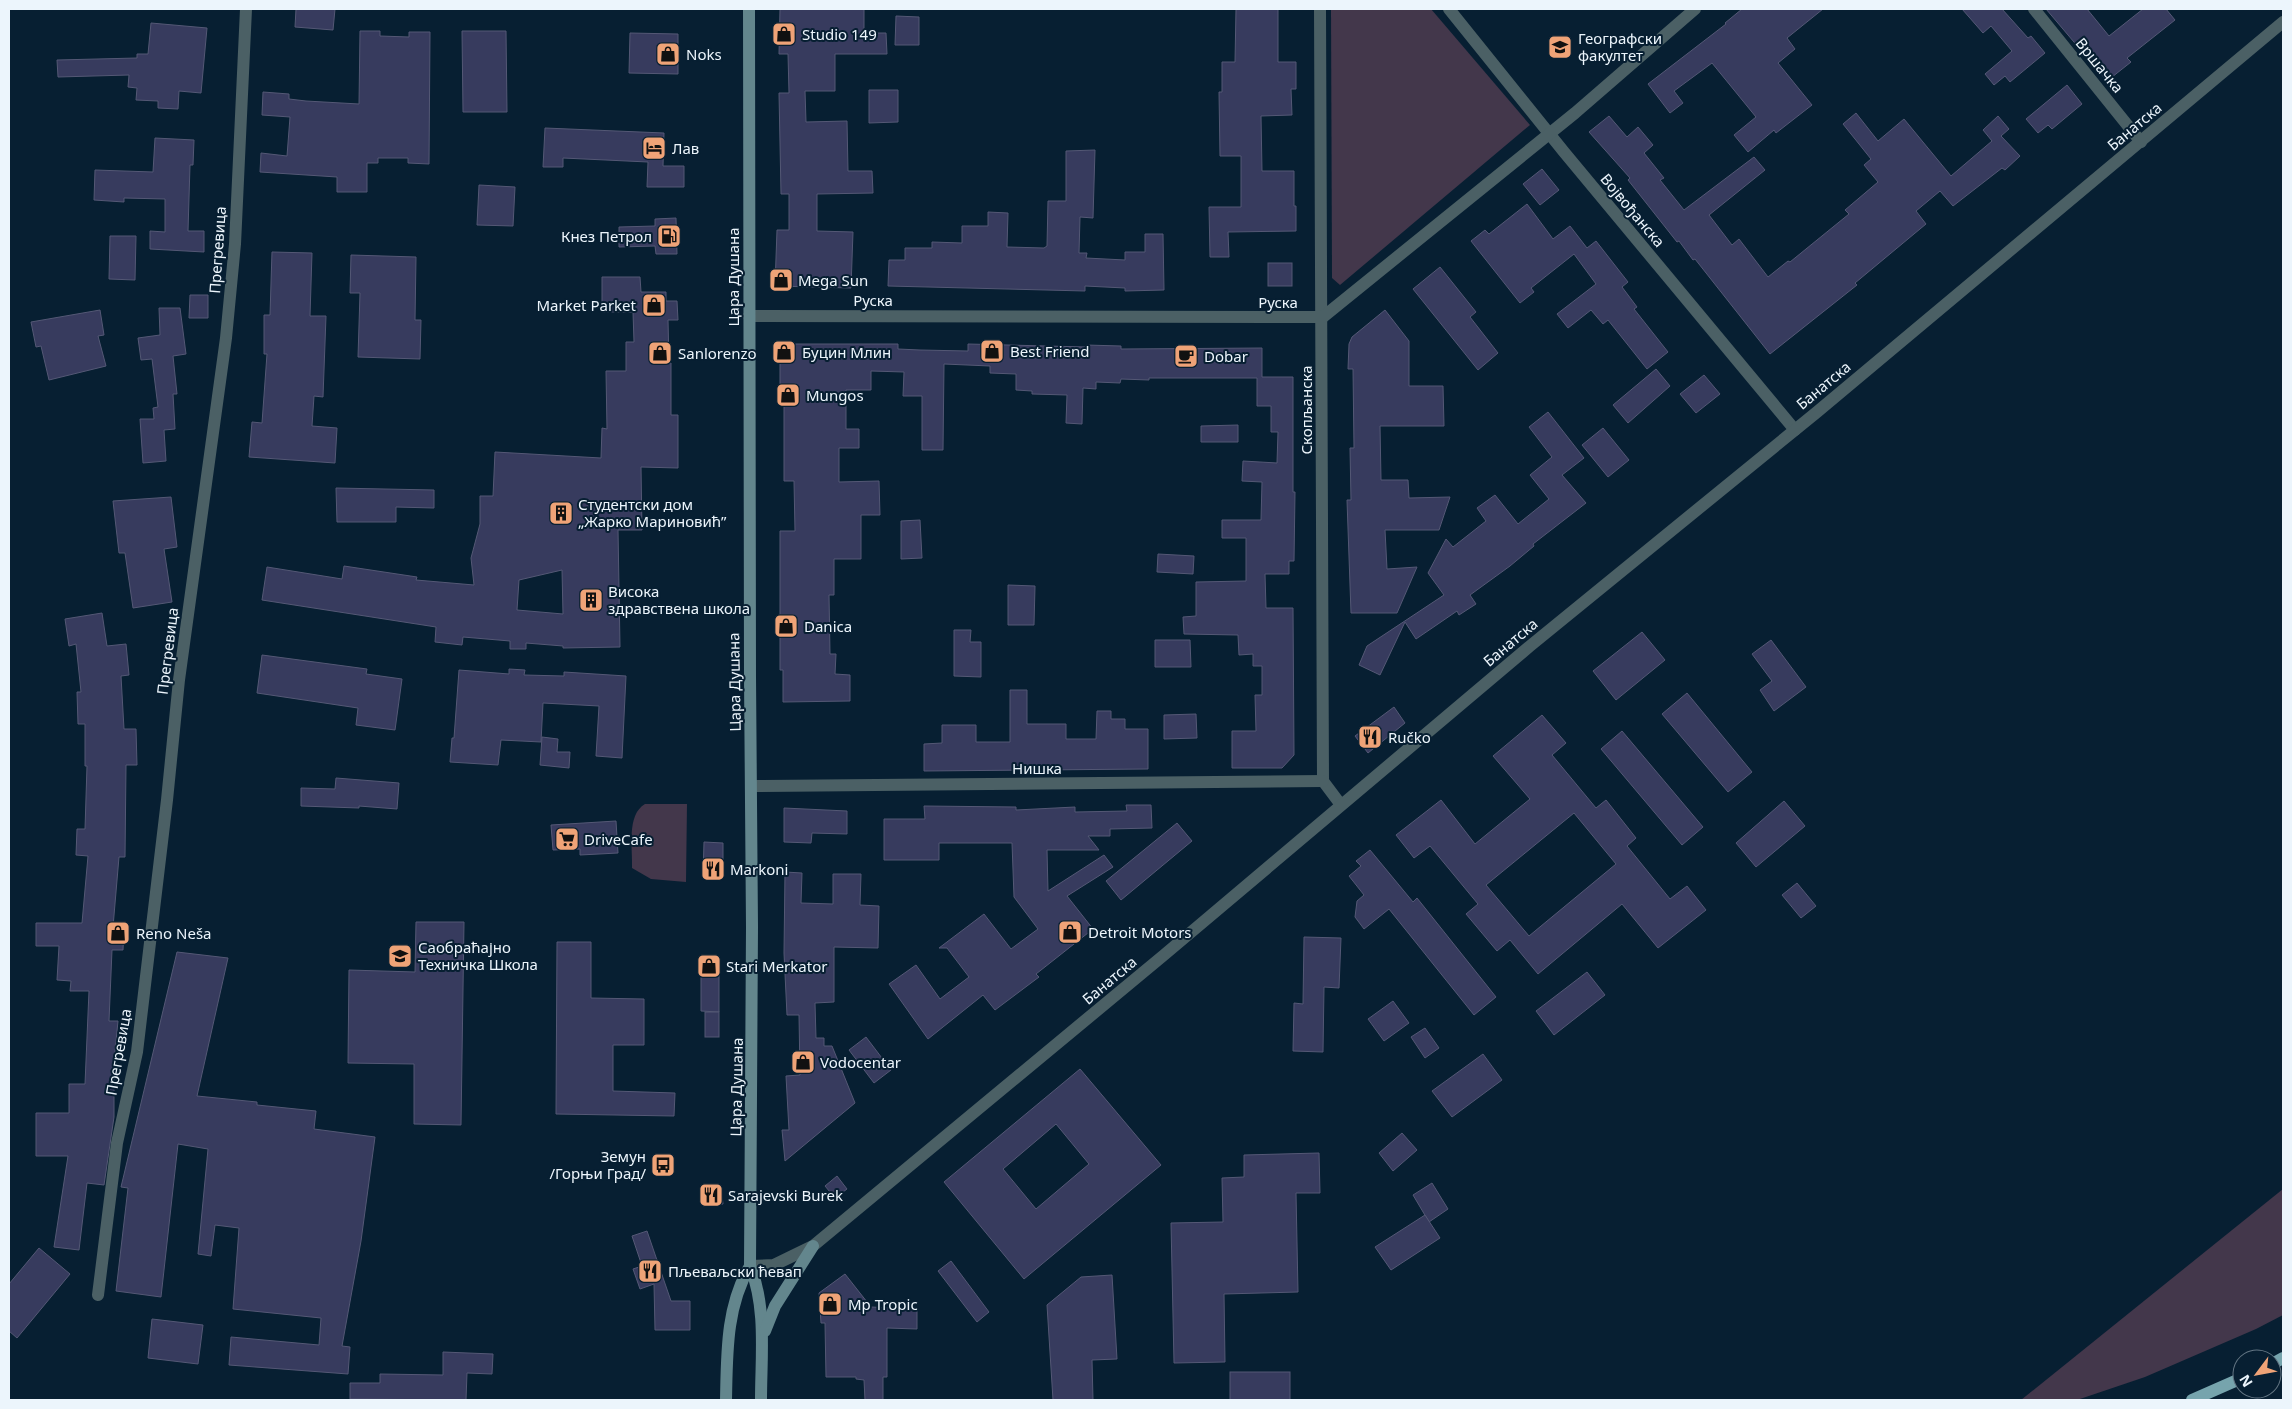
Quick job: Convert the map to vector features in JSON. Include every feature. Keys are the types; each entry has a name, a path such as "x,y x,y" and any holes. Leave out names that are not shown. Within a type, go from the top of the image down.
{"main road":[{"name":"Цара Душана","path":"749,9 752,786 750,1266 760,1298 762,1343 761,1400"},
{"path":"762,1343 775,1306 813,1246"},
{"name":"Цара Душана","path":"726,1400 731,1320 736,1292 750,1266"},
{"path":"2192,1400 2232,1382"}],"street":[{"name":"Прегревица","path":"98,1295 117,1143 138,1045 179,680 227,328 235,244 246,9"},
{"name":"Скопљанска","path":"1320,9 1323,781"},
{"name":"Војвођанска","path":"1449,9 1795,430"},
{"path":"1322,317 1550,134 1695,9"},
{"name":"Вршачка","path":"2034,9 2141,142"},
{"name":"Банатска","path":"750,1266 774,1266 813,1246 1164,955 1340,805 1645,551 1795,430 2283,22"},
{"name":"Руска","path":"749,316 1322,317"},
{"path":"1323,781 1340,805"},
{"name":"Нишка","path":"752,786 1323,781"}],"shaded area":[{"path":"1331,9 1431,9 1530,125 1340,285 1332,278"},
{"path":"645,804 687,804 686,882 651,879 632,868 633,824 639,809"},
{"path":"2283,1189 2283,1315 2256,1329 2145,1377 2077,1400 2021,1400"}],"building":[{"path":"296,9 335,9 333,30 295,27"},
{"path":"780,9 864,9 864,33 886,33 887,54 835,54 835,91 805,91 806,122 847,121 848,171 872,171 873,193 817,194 817,231 853,232 851,288 775,286 777,230 789,230 789,194 781,194 779,93 789,93 788,54 779,54"},
{"path":"1236,9 1278,9 1278,62 1296,62 1296,89 1291,89 1292,115 1261,116 1262,171 1294,171 1296,231 1228,232 1229,257 1210,257 1209,207 1241,207 1241,156 1220,156 1219,92 1222,92 1222,62 1235,62"},
{"path":"1742,9 1823,9 1787,38 1795,49 1778,63 1812,105 1776,133 1774,130 1748,152 1734,135 1756,117 1712,63 1674,91 1683,103 1670,113 1648,84 1726,24"},
{"path":"1962,9 2002,9 2028,38 2031,36 2045,53 2010,82 2005,76 1994,85 1985,74 2012,51 1991,26 1983,33"},
{"path":"2046,9 2087,9 2109,36 2143,9 2166,9 2175,20 2127,58 2131,62 2107,81"},
{"path":"896,16 919,17 919,45 895,45"},
{"path":"151,23 207,28 201,93 179,91 178,109 158,108 158,101 136,100 137,88 128,87 129,75 58,77 57,60 137,58 137,54 148,54"},
{"path":"360,31 380,31 380,36 409,37 409,32 430,32 429,164 408,163 408,158 378,158 378,163 367,163 367,192 337,192 337,177 260,172 261,153 287,156 290,117 262,115 263,92 289,94 289,99 359,104"},
{"path":"462,31 506,31 507,112 463,112"},
{"path":"630,33 678,34 678,74 629,73"},
{"path":"2067,85 2082,104 2052,129 2048,125 2038,133 2026,119"},
{"path":"869,90 898,90 898,122 869,123"},
{"path":"1856,113 1878,141 1904,119 1951,176 1992,141 1983,130 1998,116 2009,129 2001,136 2020,156 2005,170 2002,168 1953,206 1940,191 1916,211 1926,224 1855,283 1857,285 1770,354 1695,259 1693,260 1679,241 1677,242 1628,180 1630,178 1589,132 1609,116 1627,137 1638,127 1653,145 1644,153 1664,178 1660,180 1684,210 1754,157 1765,170 1709,215 1732,245 1739,239 1768,277 1788,261 1790,262 1849,214 1845,210 1878,182 1864,165 1871,159 1843,124"},
{"path":"545,128 664,133 663,166 684,166 684,187 647,187 648,162 563,158 563,167 543,167"},
{"path":"155,138 194,140 193,165 190,165 188,231 204,231 204,252 150,249 150,231 165,232 165,199 124,198 124,202 94,200 95,170 153,172"},
{"path":"1095,150 1093,218 1080,217 1079,253 1087,253 1086,258 1125,260 1125,252 1145,252 1145,234 1163,234 1164,290 1125,291 1125,288 1085,286 1085,291 888,286 889,260 905,260 905,248 932,248 932,242 962,243 962,226 988,226 988,212 1008,213 1007,247 1044,248 1047,246 1048,201 1066,201 1066,151"},
{"path":"1542,169 1559,190 1540,205 1523,184"},
{"path":"479,185 515,187 513,226 477,225"},
{"path":"1527,204 1553,239 1570,226 1587,248 1596,241 1628,282 1622,287 1637,307 1634,309 1668,352 1647,369 1608,320 1603,324 1591,310 1568,328 1557,314 1596,284 1574,254 1531,288 1534,292 1520,303 1471,241 1485,230 1489,234"},
{"path":"676,218 677,254 656,254 655,246 619,247 619,227 655,226 655,219"},
{"path":"110,236 136,236 135,280 109,279"},
{"path":"272,252 312,253 310,316 326,316 323,397 314,396 312,426 337,428 335,463 249,457 252,422 262,423 267,354 264,354 264,315 270,315"},
{"path":"351,255 416,257 415,320 421,320 420,359 358,357 360,293 350,293"},
{"path":"1268,263 1292,263 1292,286 1268,286"},
{"path":"1440,267 1476,312 1470,317 1498,353 1478,370 1413,289"},
{"path":"602,277 640,277 641,292 666,292 666,301 677,301 678,320 668,320 669,363 671,363 671,415 678,415 678,468 641,467 642,530 618,530 620,647 563,648 563,646 526,643 526,649 510,649 510,641 463,637 462,645 435,642 436,627 262,600 267,567 342,579 344,566 417,577 416,580 474,585 471,558 480,524 480,496 493,496 495,452 601,458 602,428 607,429 606,371 626,371 626,342 634,342 633,312 602,312","holes":["562,570 563,614 517,610 519,580"]},
{"path":"190,295 208,295 208,318 189,318"},
{"path":"159,308 180,308 186,354 173,356 177,394 173,394 175,429 164,430 166,461 143,463 140,419 154,419 153,408 158,407 152,359 141,360 138,338 160,335"},
{"path":"100,310 104,335 98,336 106,366 49,380 41,346 36,347 31,322"},
{"path":"1385,310 1409,341 1409,386 1443,386 1444,426 1380,426 1381,480 1408,480 1409,498 1450,497 1439,530 1385,530 1387,569 1417,567 1397,613 1351,613 1347,500 1351,500 1350,448 1354,448 1353,369 1348,369 1349,344 1352,337"},
{"path":"780,344 898,344 898,349 968,351 968,344 1121,346 1121,349 1262,348 1262,377 1293,377 1294,561 1289,561 1289,574 1265,574 1266,608 1293,608 1294,755 1282,768 1232,768 1232,731 1256,731 1255,695 1262,695 1262,666 1253,666 1253,654 1239,655 1238,635 1184,634 1183,617 1196,616 1196,582 1246,581 1246,538 1222,538 1222,520 1261,520 1262,482 1242,481 1243,461 1277,463 1278,432 1271,432 1271,406 1257,406 1257,378 1149,378 1149,380 1121,379 1120,383 1096,382 1096,389 1083,388 1082,424 1066,423 1067,395 1032,394 1032,391 1016,390 1016,374 990,373 990,366 944,364 943,450 922,450 922,396 903,396 904,372 871,371 871,390 846,390 846,429 859,429 859,448 839,448 839,482 879,481 880,515 861,515 861,559 834,559 834,595 829,595 830,654 836,654 835,674 850,675 850,701 783,702 783,670 780,670 780,531 795,531 794,481 784,481 784,404 780,404"},
{"path":"1656,369 1670,386 1628,423 1613,405"},
{"path":"1704,375 1720,394 1696,413 1680,394"},
{"path":"1548,412 1584,458 1562,475 1586,503 1533,544 1534,546 1510,566 1470,595 1476,604 1459,615 1457,611 1416,639 1405,622 1380,675 1359,665 1367,646 1444,595 1428,573 1446,539 1453,547 1486,521 1477,508 1495,495 1518,524 1549,499 1530,475 1552,457 1529,427"},
{"path":"1238,425 1238,442 1201,442 1201,426"},
{"path":"1603,428 1629,460 1608,477 1582,445"},
{"path":"336,488 434,490 434,508 396,507 396,522 337,522"},
{"path":"171,497 177,547 164,549 172,602 133,608 125,553 119,553 113,501"},
{"path":"920,520 922,558 901,559 901,521"},
{"path":"1158,554 1194,556 1193,574 1157,572"},
{"path":"1008,585 1035,586 1034,625 1008,625"},
{"path":"102,613 107,646 126,644 129,675 121,676 124,729 136,729 137,765 126,765 125,857 119,857 113,927 124,927 123,950 112,950 109,1021 118,1021 114,1062 114,1117 104,1185 87,1183 79,1250 54,1247 68,1156 36,1156 36,1113 69,1113 69,1084 85,1084 89,991 70,991 71,981 57,980 59,946 36,946 36,923 82,923 88,856 76,855 77,829 85,829 87,766 85,766 85,724 78,724 77,692 81,692 76,644 69,646 65,619"},
{"path":"954,630 971,630 970,642 981,642 981,677 954,676"},
{"path":"1642,632 1665,660 1616,700 1593,671"},
{"path":"1155,640 1190,640 1191,667 1155,667"},
{"path":"1771,640 1806,687 1774,711 1760,690 1772,681 1752,654"},
{"path":"262,655 367,669 366,674 402,679 395,730 356,725 358,708 257,693"},
{"path":"509,669 525,670 524,675 564,676 564,672 626,676 622,758 596,756 599,706 543,703 541,742 501,740 498,765 450,762 452,738 454,738 459,670 509,674"},
{"path":"1010,690 1027,690 1027,724 1066,724 1066,739 1096,739 1097,711 1111,711 1111,719 1125,719 1125,729 1148,729 1148,769 924,771 924,744 942,743 942,725 976,725 976,742 1010,742"},
{"path":"1687,693 1752,772 1728,792 1662,714"},
{"path":"1394,707 1405,723 1368,753 1355,736"},
{"path":"1196,714 1197,738 1164,739 1164,715"},
{"path":"1542,715 1566,743 1552,755 1596,808 1606,800 1636,838 1627,846 1670,899 1687,886 1706,910 1658,948 1622,904 1538,974 1510,940 1497,951 1466,914 1478,904 1430,846 1414,858 1396,835 1441,800 1475,844 1530,799 1493,756","holes":["1574,813 1616,864 1529,936 1486,885"]},
{"path":"1622,731 1703,827 1682,845 1601,749"},
{"path":"542,737 558,739 557,752 570,752 569,768 540,765"},
{"path":"336,778 399,783 397,809 359,806 359,808 301,806 301,788 335,789"},
{"path":"1784,801 1805,826 1756,867 1736,843"},
{"path":"1126,805 1151,805 1152,828 1110,829 1110,836 1088,836 1099,850 1047,850 1048,891 1104,855 1113,867 1067,896 1093,929 1036,974 1039,977 995,1010 983,995 928,1039 889,984 916,965 940,999 969,977 947,948 939,948 984,914 1011,949 1038,929 1014,897 1012,843 939,843 939,860 884,860 884,819 925,819 924,806 1016,807 1016,810 1075,807 1075,812 1127,811"},
{"path":"784,808 847,811 847,834 812,833 811,843 784,842"},
{"path":"616,821 618,853 580,855 580,849 553,850 551,825"},
{"path":"1177,823 1192,841 1121,900 1106,881"},
{"path":"704,842 723,843 723,876 703,876"},
{"path":"1370,850 1413,902 1417,898 1496,997 1474,1015 1389,909 1364,929 1355,917 1357,901 1364,895 1349,876 1361,866 1356,861"},
{"path":"785,872 802,873 801,903 833,904 833,874 861,874 860,905 879,906 878,948 834,947 834,1002 815,1003 816,1038 824,1038 824,1046 832,1046 855,1103 785,1161 782,1130 789,1130 786,1076 800,1075 799,1015 787,1015 784,953"},
{"path":"1797,883 1816,906 1801,918 1782,895"},
{"path":"416,922 464,922 461,1125 414,1124 414,1064 348,1063 349,970 415,972"},
{"path":"1304,937 1341,938 1339,988 1324,987 1323,1052 1293,1051 1294,1003 1303,1004"},
{"path":"557,942 591,942 591,998 644,999 644,1045 613,1045 613,1091 675,1093 674,1116 556,1114"},
{"path":"177,952 228,958 197,1096 257,1102 257,1105 316,1111 314,1129 375,1137 361,1241 342,1346 350,1347 348,1374 229,1365 231,1337 319,1345 321,1318 233,1309 239,1228 215,1225 211,1256 198,1254 208,1149 178,1144 161,1297 116,1291 128,1188 121,1187"},
{"path":"701,963 719,963 719,1012 701,1011"},
{"path":"1587,972 1605,995 1554,1035 1536,1011"},
{"path":"1393,1001 1409,1023 1384,1041 1368,1019"},
{"path":"705,1012 719,1012 719,1037 705,1037"},
{"path":"1425,1028 1439,1048 1425,1058 1411,1037"},
{"path":"866,1037 891,1070 874,1083 849,1050"},
{"path":"1483,1054 1502,1080 1452,1117 1432,1091"},
{"path":"1080,1069 1161,1165 1024,1279 944,1182","holes":["1056,1124 1089,1164 1036,1209 1003,1169"]},
{"path":"1402,1133 1417,1150 1393,1171 1379,1153"},
{"path":"1319,1153 1320,1193 1296,1193 1298,1292 1224,1294 1225,1362 1174,1363 1171,1223 1223,1222 1222,1178 1244,1177 1244,1155"},
{"path":"837,1176 847,1189 835,1198 825,1186"},
{"path":"1432,1183 1448,1209 1429,1222 1413,1195"},
{"path":"721,1187 723,1204 703,1206 702,1189"},
{"path":"1425,1215 1440,1238 1391,1270 1375,1247"},
{"path":"647,1231 671,1301 690,1301 690,1330 655,1330 654,1284 640,1289 633,1269 642,1266 632,1236"},
{"path":"39,1248 70,1274 17,1338 9,1331 9,1284"},
{"path":"951,1261 989,1312 977,1322 938,1271"},
{"path":"845,1274 871,1307 917,1309 917,1329 887,1328 887,1377 883,1377 883,1400 865,1400 864,1380 856,1379 856,1377 826,1377 825,1323 821,1323 819,1293"},
{"path":"1112,1275 1117,1359 1092,1360 1093,1400 1053,1400 1047,1305 1081,1277"},
{"path":"152,1319 203,1325 198,1364 148,1358"},
{"path":"443,1352 493,1354 492,1374 467,1373 466,1400 350,1399 350,1383 380,1383 380,1374 443,1375"},
{"path":"1230,1372 1290,1372 1290,1400 1230,1400"}],"place":[{"name":"Studio 149","path":"784,34"},
{"name":"Географски факултет","path":"1560,47"},
{"name":"Noks","path":"668,54"},
{"name":"Лав","path":"654,148"},
{"name":"Кнез Петрол","path":"669,236"},
{"name":"Mega Sun","path":"781,280"},
{"name":"Market Parket","path":"654,305"},
{"name":"Best Friend","path":"992,351"},
{"name":"Буцин Млин","path":"784,352"},
{"name":"Sanlorenzo","path":"660,353"},
{"name":"Dobar","path":"1186,356"},
{"name":"Mungos","path":"788,395"},
{"name":"Студентски дом „Жарко Мариновић”","path":"561,513"},
{"name":"Висока здравствена школа","path":"591,600"},
{"name":"Danica","path":"786,626"},
{"name":"Ručko","path":"1370,737"},
{"name":"DriveCafe","path":"567,839"},
{"name":"Markoni","path":"713,869"},
{"name":"Detroit Motors","path":"1070,932"},
{"name":"Reno Neša","path":"118,933"},
{"name":"Саобраћајно Техничка Школа","path":"400,956"},
{"name":"Stari Merkator","path":"709,966"},
{"name":"Vodocentar","path":"803,1062"},
{"name":"Земун /Горњи Град/","path":"663,1165"},
{"name":"Sarajevski Burek","path":"711,1195"},
{"name":"Пљеваљски ћевап","path":"650,1271"},
{"name":"Mp Tropic","path":"830,1304"}]}
